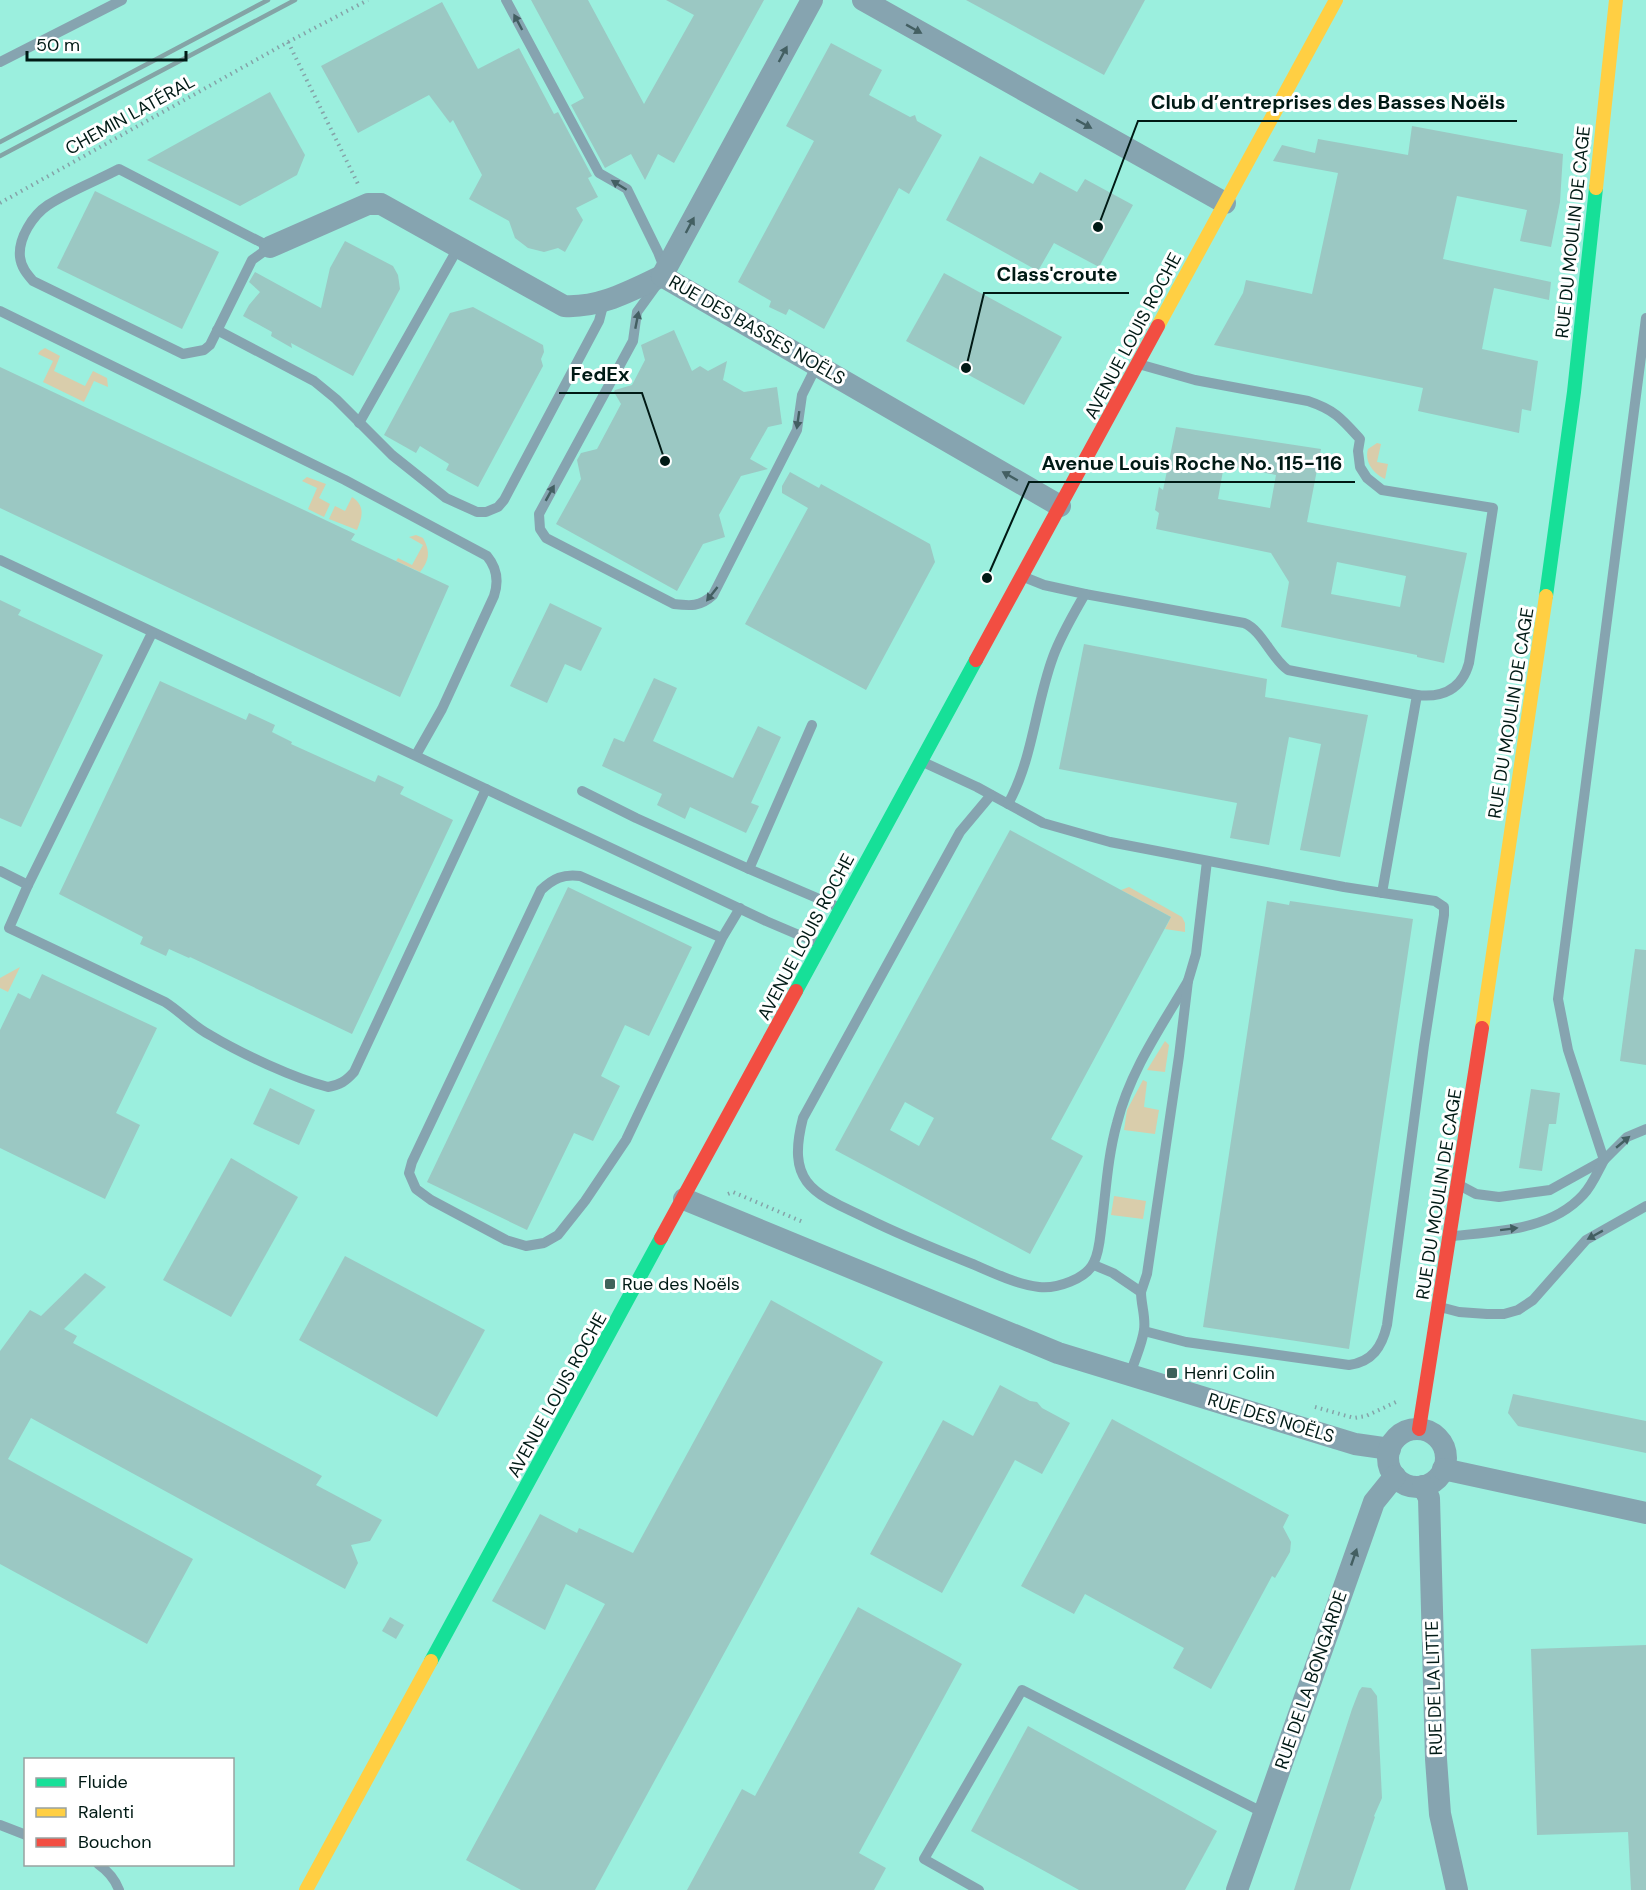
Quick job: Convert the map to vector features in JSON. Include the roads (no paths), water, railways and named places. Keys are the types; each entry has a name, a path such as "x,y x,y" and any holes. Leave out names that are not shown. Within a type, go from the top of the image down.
{"main road":[{"name":"AVENUE LOUIS ROCHE","path":"306,1890 1336,0"},
{"name":"RUE DU MOULIN DE CAGE","path":"1419,1429 1459,1185 1560,495 1575,380 1616,0"}],"street":[{"name":"RUE DES BASSES NOËLS","path":"812,0 664,274 1060,506"},
{"path":"863,0 1224,203"},
{"path":"270,246 368,204 381,204 564,306 604,302 664,274"},
{"name":"RUE DES NOËLS","path":"684,1199 1035,1345 1355,1444 1390,1449"},
{"path":"1419,1429 1436,1436 1442,1443 1446,1460 1439,1477 1423,1486 1408,1485 1395,1476 1390,1467 1390,1449 1401,1434 1419,1429"},
{"path":"1443,1469 1646,1513"},
{"name":"RUE DE LA BONGARDE","path":"1237,1890 1374,1502 1395,1476"},
{"name":"RUE DE LA LITTE","path":"1423,1486 1429,1498 1436,1759 1440,1814 1457,1890"}],"lane":[{"path":"0,63 123,0"},
{"path":"506,0 599,173 627,189 658,252 664,274 637,312 633,341 539,514 540,529 546,538 674,604 693,607 703,603 713,595 797,430 802,395 817,365"},
{"path":"119,169 270,246 252,260 210,345 204,350 183,354 33,281 23,269 19,255 23,239 32,221 47,206 119,169"},
{"path":"359,423 458,248"},
{"path":"217,330 314,381 336,399 392,455 446,498 477,512 486,512 498,507 504,500 599,321 604,302"},
{"path":"0,311 345,480 487,556 496,574 495,596 442,709 416,755"},
{"path":"1604,1160 1569,1050 1558,999 1646,318"},
{"path":"1023,576 1044,585 1084,594 1244,623 1255,630 1275,658 1288,670 1430,697 1442,695 1452,689 1466,672 1493,508 1382,490 1367,478 1360,467 1358,451 1360,439 1336,413 1324,406 1195,380 1139,364"},
{"path":"0,560 822,946"},
{"path":"1008,804 1021,782 1052,658 1084,594"},
{"path":"152,633 9,928 165,1002 180,1011 208,1035 261,1061 328,1087 346,1081 354,1072 486,789"},
{"path":"1382,893 1417,695"},
{"path":"749,869 812,725"},
{"path":"921,761 1043,823 1110,842 1435,901 1444,908 1384,1341 1368,1359 1349,1365 1186,1342 1144,1331"},
{"path":"582,791 841,909"},
{"path":"991,795 960,832 803,1118 797,1145 798,1158 809,1186 829,1201 889,1229 1015,1282 1054,1287 1074,1280 1094,1264 1099,1248 1109,1161 1116,1124 1127,1088 1188,981"},
{"path":"1130,1375 1144,1331 1141,1292 1148,1262 1188,981 1196,954 1207,861"},
{"path":"0,871 28,885"},
{"path":"722,938 580,876 567,874 553,879 541,890 412,1162 409,1173 416,1189 431,1200 506,1240 526,1245 544,1243 558,1234 585,1201 626,1140 722,938 740,908"},
{"path":"1451,1237 1546,1221 1568,1209 1585,1194 1604,1160 1627,1137 1646,1129"},
{"path":"1459,1185 1476,1194 1499,1197 1550,1190 1604,1160"},
{"path":"1439,1307 1458,1312 1487,1314 1504,1314 1518,1310 1533,1300 1586,1240 1646,1206"},
{"path":"1094,1264 1113,1273 1141,1292"},
{"path":"979,1890 924,1859 1022,1690 1264,1813"},
{"path":"0,1825 24,1834"},
{"path":"100,1866 116,1882 119,1890"}],"railway":[{"path":"0,142 268,0"},
{"path":"0,156 295,0"}],"place":[{"name":"Club d’entreprises des Basses Noëls","path":"1098,227"},
{"name":"Class'croute","path":"966,368"},
{"name":"FedEx","path":"665,461"},
{"name":"Avenue Louis Roche No. 115-116","path":"987,578"},
{"name":"Rue des Noëls","path":"610,1284"},
{"name":"Henri Colin","path":"1172,1373"}]}
